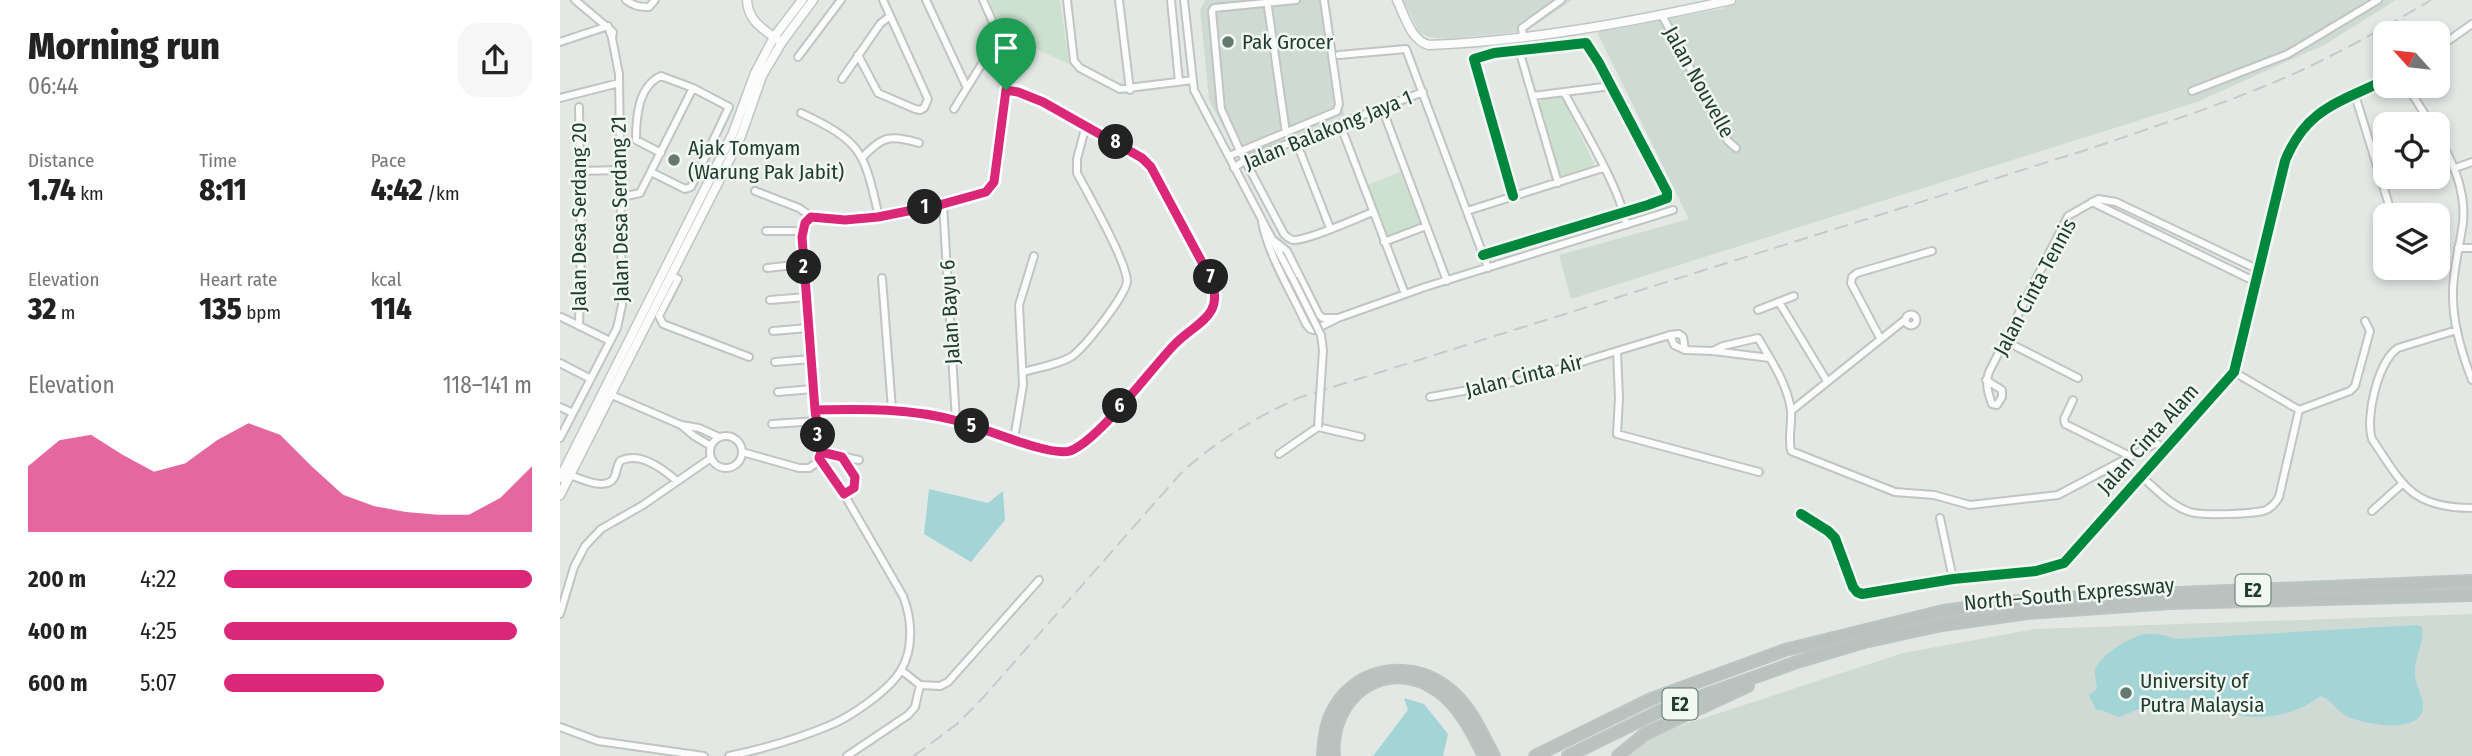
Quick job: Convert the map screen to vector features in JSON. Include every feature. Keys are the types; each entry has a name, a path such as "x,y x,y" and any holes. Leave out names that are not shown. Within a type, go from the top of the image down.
{"highway":[{"name":"North–South Expressway","path":"1535,756 1651,699 1785,650 1943,611 2035,599 2472,581"},
{"name":"North–South Expressway","path":"1568,756 1660,711 1797,662 1864,642 1942,625 2028,612 2170,603 2472,595"},
{"path":"1618,756 1645,733 1776,675 1797,662"},
{"path":"1323,756 1330,716 1346,691 1372,674 1400,670 1425,675 1452,691 1470,712 1494,756"},
{"path":"1334,756 1335,730 1350,698 1377,681 1401,678 1425,684 1448,700 1467,723 1485,756"},
{"path":"1523,756 1556,740 1569,738"}],"street":[{"path":"575,0 608,26"},
{"path":"626,0 634,6 649,7 655,0"},
{"path":"747,0 753,21 778,40"},
{"path":"560,478 672,276 715,179 749,84 802,0"},
{"path":"778,40 813,0"},
{"path":"798,57 841,0"},
{"path":"858,55 878,93 920,110 924,108 928,99 883,0"},
{"path":"926,0 967,88"},
{"path":"954,109 999,36 983,0"},
{"path":"1066,0 1076,65 1120,89 1130,90 1193,80"},
{"path":"1119,0 1130,90"},
{"path":"1171,0 1179,82"},
{"path":"1184,0 1194,90 1321,335 1324,350 1318,427"},
{"path":"1296,0 1214,8 1212,11 1219,100 1240,151 1284,234 1289,238 1294,240 1373,212"},
{"path":"1229,156 1338,111 1324,0"},
{"path":"1397,0 1416,38 1421,43 1441,45 1523,36 1662,15 1731,0"},
{"path":"1523,36 1522,28 1561,0"},
{"path":"2192,91 2288,54 2378,0"},
{"path":"1267,1 1286,133"},
{"name":"Jalan Nouvelle","path":"1662,15 1728,141 1736,148"},
{"path":"842,79 880,24 890,16"},
{"path":"2450,40 2472,24"},
{"path":"560,42 608,26"},
{"name":"Jalan Desa Serdang 21","path":"560,438 617,328 622,304 619,74 612,32 608,26"},
{"path":"1483,255 1667,198 1667,192 1611,86 1589,47 1581,43 1477,56 1474,59 1513,196"},
{"path":"755,191 799,208 811,217 845,220 878,217 986,192 994,182 1012,47"},
{"path":"1339,55 1406,49 1488,268"},
{"path":"1519,50 1558,183"},
{"path":"651,172 688,189 729,107 693,88 661,76 651,80 635,121 636,139 661,153"},
{"path":"560,98 618,83"},
{"path":"1533,96 1611,86"},
{"name":"Jalan Cinta Alam","path":"1801,514 1835,538 1857,592 1862,594 1954,579 2036,571 2064,563 2234,372 2285,161 2294,139 2310,121 2329,106 2373,86"},
{"path":"622,197 640,193 693,88"},
{"path":"815,410 892,409 956,421 1057,452 1070,450 1099,430 1175,344 1201,324 1214,307 1215,289 1211,279 1151,167 1132,152 1086,125 1028,95 1006,90"},
{"name":"Jalan Balakong Jaya 1","path":"1234,168 1245,160 1423,92"},
{"path":"1564,92 1624,212 1626,225"},
{"path":"2355,95 2388,203"},
{"name":"Jalan Desa Serdang 20","path":"579,107 579,326"},
{"path":"1382,108 1447,281"},
{"path":"801,113 844,136 863,157 878,217"},
{"path":"1340,124 1405,295"},
{"path":"1023,372 1073,356 1117,304 1126,289 1127,281 1122,264 1077,173 1077,159 1086,125"},
{"path":"863,157 878,142 888,137 919,143"},
{"path":"1296,141 1330,228"},
{"path":"2450,159 2461,194 2463,220 2452,297 2457,330 2472,380"},
{"path":"2455,168 2472,162"},
{"path":"1467,211 1603,168"},
{"path":"580,171 621,170"},
{"path":"699,171 715,179"},
{"path":"560,495 715,179"},
{"name":"Jalan Cinta Tennis","path":"1986,380 2068,216 2092,202 2105,199 2116,202 2259,270"},
{"name":"Jalan Cinta Tennis","path":"2092,202 2256,282"},
{"path":"2112,211 2116,202"},
{"name":"Jalan Bayu 6","path":"943,204 956,421"},
{"path":"1262,222 1264,234 1310,329 1447,281 1673,210"},
{"path":"729,756 832,725 880,693 901,670 907,653 909,613 903,596 820,455 803,264 803,231 807,219 811,217"},
{"path":"1384,242 1426,226"},
{"path":"766,231 803,231"},
{"path":"1271,238 1287,251 1320,315 1323,318 1338,318"},
{"path":"2458,248 2472,248"},
{"path":"1880,338 1851,283 1852,277 1857,273 1932,251"},
{"path":"1014,439 1023,372 1019,305 1034,256"},
{"path":"767,268 803,264"},
{"path":"672,276 678,279 659,316 663,324 749,357"},
{"path":"882,278 892,409"},
{"path":"1758,310 1794,296"},
{"path":"770,300 806,297"},
{"path":"1779,302 1827,381"},
{"path":"562,319 610,341"},
{"path":"1791,411 1906,319"},
{"path":"2299,410 2350,391 2355,386 2370,331 2365,321"},
{"path":"773,331 808,328"},
{"path":"2457,330 2398,348 2391,353 2376,388 2370,431 2372,439 2402,484 2412,493 2436,505 2472,508"},
{"path":"1685,350 1683,337 1679,334 1670,335 1674,345 1685,350 1770,358"},
{"name":"Jalan Cinta Air","path":"1430,397 1524,380 1670,335"},
{"path":"1713,351 1757,337 1783,385 1791,411 1791,451 1895,492 1934,495 1970,505 2058,495 2156,443 2164,449"},
{"path":"2005,341 2078,378"},
{"path":"1617,351 1617,434 1759,472"},
{"path":"775,362 811,359"},
{"path":"560,363 591,379"},
{"path":"2234,372 2299,410"},
{"path":"778,392 813,389"},
{"path":"609,393 681,425 699,428 719,437 737,439 742,452 737,464 729,468 719,466 711,458 711,446 719,437"},
{"path":"2073,400 2063,419 2065,424 2130,456"},
{"path":"560,407 573,413"},
{"path":"2141,476 2167,499 2190,512 2204,515 2263,511 2273,506 2279,497 2299,410"},
{"path":"772,424 817,421"},
{"path":"681,425 711,446"},
{"path":"1279,454 1318,427 1361,437"},
{"path":"742,452 799,468 809,468 820,455"},
{"path":"820,455 859,460"},
{"path":"842,457 855,477 856,484 844,494"},
{"path":"570,475 590,482 609,482 614,479 620,461 633,458 654,465 677,481"},
{"path":"560,614 574,567 585,546 601,529 711,458"},
{"path":"2372,511 2402,484"},
{"path":"1940,518 1954,579"},
{"path":"901,670 920,685 940,686 948,682 1039,580"},
{"path":"847,756 908,715 915,707 920,685"},
{"path":"560,727 598,741 704,756"}],"shaded area":[{"path":"1206,0 1329,0 1344,115 1239,157 1209,100 1200,9"},
{"path":"1403,0 1572,0 1527,31 1448,39 1428,37 1419,32"},
{"path":"1714,0 2396,0 2326,44 2197,102 1571,299 1559,255 1689,219 1597,32 1725,8"},
{"name":"University of Putra Malaysia","path":"2472,614 2472,756 1630,756 1655,734 1903,653 2035,629"}],"green space":[{"path":"991,0 1060,0 1069,64 1006,35 990,3"},
{"path":"1556,96 1563,99 1594,163 1592,167 1561,179 1539,103 1544,98"},
{"path":"1400,172 1421,225 1387,238 1367,185"}],"water":[{"path":"929,489 988,503 1003,491 1005,520 971,562 924,534"},
{"path":"2416,625 2422,627 2415,670 2423,707 2420,716 2413,722 2402,725 2363,722 2342,713 2328,699 2320,696 2303,707 2270,716 2248,717 2227,712 2202,701 2178,699 2157,703 2119,717 2096,710 2089,695 2097,689 2095,673 2101,661 2123,643 2145,634 2177,639"},
{"path":"1404,698 1424,704 1448,734 1443,756 1373,756 1408,710"}],"railway":[{"path":"914,756 957,724 980,701 1182,472 1223,440 1298,398 2089,149 2182,117 2295,73 2355,44 2431,0"}],"cycle path":[{"path":"1483,255 1667,198 1667,192 1586,43 1494,53 1474,59 1513,196"},
{"path":"1801,514 1835,538 1853,587 1862,594 1953,579 2036,571 2064,563 2234,372 2285,161 2293,144 2313,119 2325,110 2373,86"},
{"path":"815,410 922,414 958,421 1047,449 1070,450 1095,433 1174,345 1211,311 1214,302 1211,279 1151,167 1142,158 1043,102 1018,91 1006,90"}],"place":[{"name":"Pak Grocer","path":"1228,42"},
{"name":"Ajak Tomyam (Warung Pak Jabit)","path":"674,160"},
{"name":"University of Putra Malaysia","path":"2126,693"}],"route":[{"path":"1006,90 994,182 986,192 878,217 845,220 811,217 805,223 802,237 803,264 815,410 821,452 819,458 844,494 854,488 855,477 842,457 821,452 817,421 815,410 892,409 956,421 1046,450 1070,450 1099,430 1175,344 1201,324 1214,307 1216,298 1211,279 1151,167 1142,158 1043,102 1006,90"}]}
